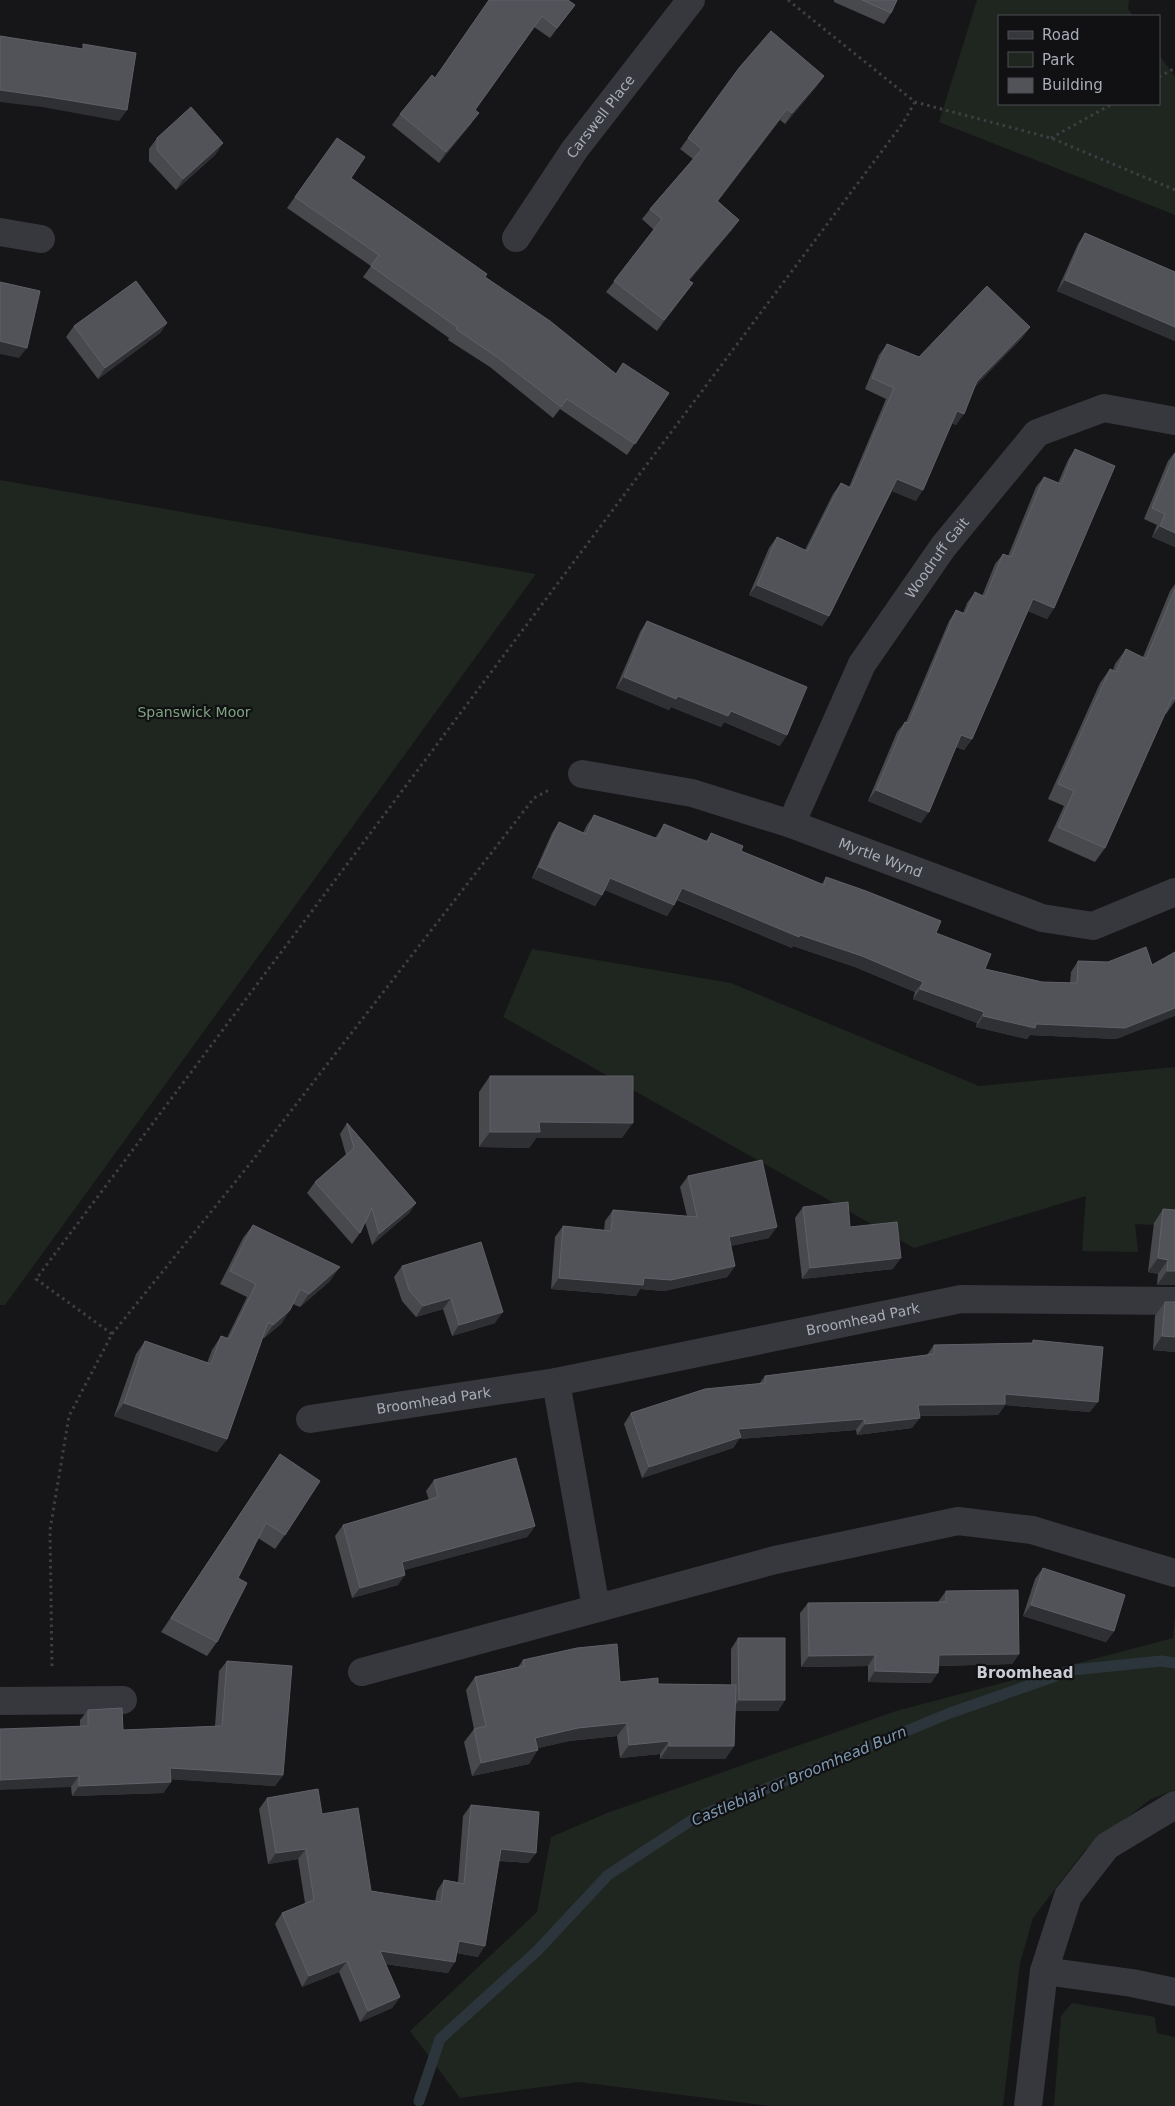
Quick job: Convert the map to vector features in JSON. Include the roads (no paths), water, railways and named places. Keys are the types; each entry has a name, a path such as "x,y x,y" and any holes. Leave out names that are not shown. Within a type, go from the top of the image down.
{"street":[{"name":"Carswell Place","path":"516,238 575,149 691,0"},
{"path":"0,232 41,239"},
{"name":"Woodruff Gait","path":"791,824 862,664 943,547 1037,432 1104,408 1175,421"},
{"name":"Myrtle Wynd","path":"582,774 692,792 791,824 1042,918 1093,926 1175,892"},
{"name":"Broomhead Park","path":"310,1419 556,1382 961,1298 1175,1301"},
{"path":"556,1382 596,1608"},
{"path":"362,1672 775,1560 958,1521 1032,1530 1175,1573"},
{"path":"0,1701 123,1700"},
{"path":"1028,2106 1044,1971 1068,1896 1107,1846 1175,1805"},
{"path":"1044,1971 1132,1982 1175,1992"}],"waterway":[{"name":"Castleblair or Broomhead Burn","path":"419,2101 440,2039 537,1951 608,1875 695,1818 950,1713 1073,1670 1161,1661 1175,1663"}],"district":[{"name":"Broomhead","path":"1025,1673"}],"park label":[{"name":"Spanswick Moor","path":"194,712"}]}
